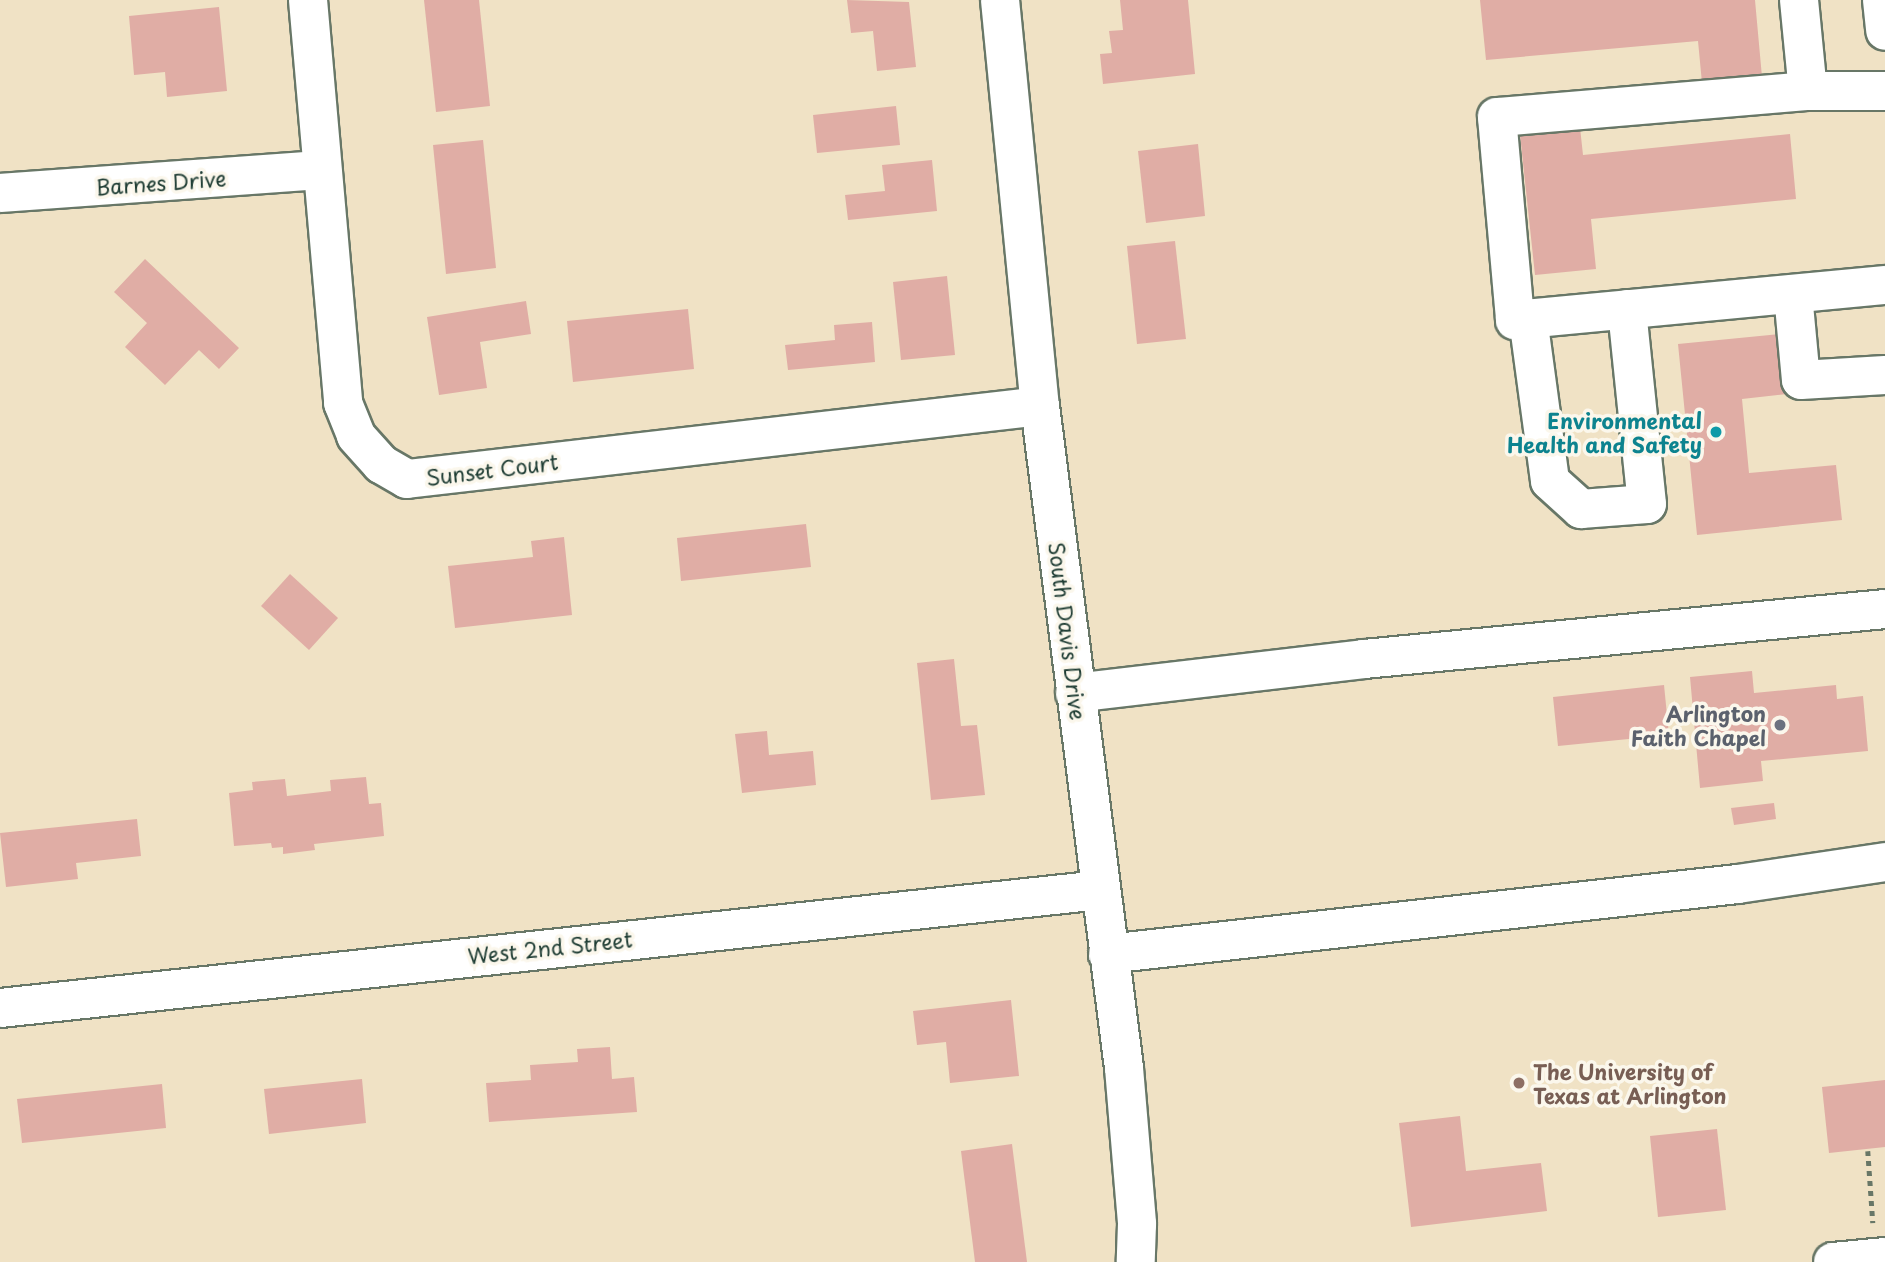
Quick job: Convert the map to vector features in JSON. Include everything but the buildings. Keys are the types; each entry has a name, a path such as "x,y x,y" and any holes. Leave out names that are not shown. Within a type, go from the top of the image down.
{"street":[{"name":"Sunset Court","path":"308,0 343,403 356,436 381,464 407,479 1040,406"},
{"name":"South Davis Drive","path":"1000,0 1040,406 1126,1094 1136,1262"},
{"path":"1799,0 1808,91"},
{"path":"1882,0 1885,31"},
{"path":"1885,91 1808,91 1497,117 1515,320 1885,285"},
{"name":"Barnes Drive","path":"0,193 323,170"},
{"path":"1793,294 1801,380 1885,375"},
{"path":"1528,318 1550,481 1581,509 1647,504 1627,309"},
{"path":"1075,693 1364,659 1885,608"},
{"path":"1108,954 1738,884 1885,862"},
{"name":"West 2nd Street","path":"0,1007 1100,890"},
{"path":"1833,1262 1879,1244"}],"path":[{"path":"1868,1151 1879,1244"}],"place":[{"name":"Environmental Health and Safety","path":"1716,432"},
{"name":"Arlington Faith Chapel","path":"1780,725"},
{"name":"The University of Texas at Arlington","path":"1519,1083"}]}
